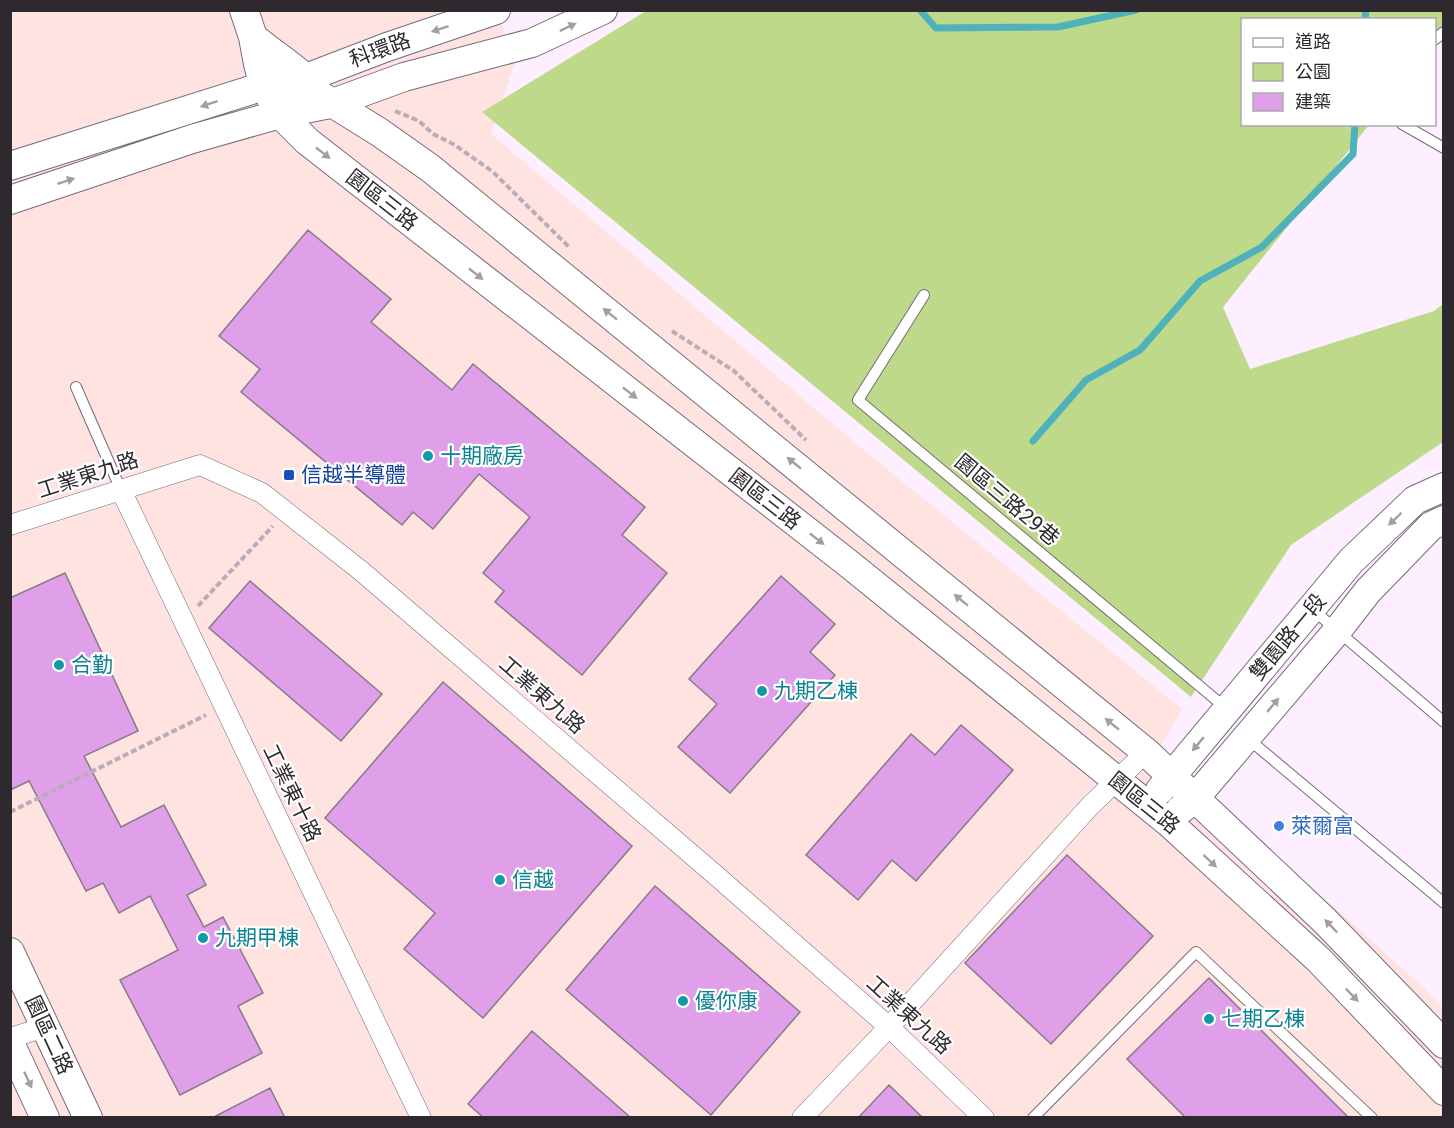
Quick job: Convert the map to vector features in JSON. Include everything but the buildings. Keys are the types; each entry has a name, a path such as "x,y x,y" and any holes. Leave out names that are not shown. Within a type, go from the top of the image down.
{"street":[{"name":"科環路","path":"280,114 319,93 387,47 496,10"},
{"name":"科環路","path":"264,86 319,93 394,80 532,43 603,10"},
{"name":"園區三路","path":"249,23 274,55 319,93 430,168 1146,752 1326,921 1443,1044"},
{"name":"園區三路","path":"249,23 264,86 280,114 307,141 844,560 1157,813 1319,960 1443,1091"},
{"name":"科環路","path":"379,132 370,121 369,109 382,86 394,80"},
{"path":"10,166 264,86"},
{"path":"10,200 192,139 280,114"},
{"name":"工業東九路","path":"10,525 200,465 262,493 378,586 712,872 889,1027 984,1118"},
{"name":"雙園路一段","path":"1157,813 1172,776 1351,561 1415,500 1443,487"},
{"name":"工業東十路","path":"121,490 421,1118"},
{"name":"雙園路一段","path":"1157,813 1195,798 1368,591 1438,527"},
{"path":"802,1118 889,1027 1116,780 1146,752"},
{"name":"園區二路","path":"10,952 88,1118"},
{"path":"10,1038 45,1027"},
{"name":"園區二路","path":"10,1043 45,1118"}],"lane":[{"path":"1405,126 1443,148"},
{"name":"園區三路29巷","path":"924,295 858,400 1227,709"},
{"path":"76,387 121,490"},
{"path":"1312,609 1443,722"},
{"path":"1246,737 1443,903"},
{"path":"1033,1118 1196,952 1372,1118"}],"path":[{"path":"184,623 285,512"},
{"path":"10,812 224,706"}],"shaded area":[{"path":"10,11 497,11 515,62 491,134 860,447 1182,709 1159,748 1424,988 1443,1009 1443,1117 11,1117"}],"green space":[{"path":"646,11 1443,11 1443,32 1436,42 1436,18 1241,18 1241,126 1368,126 1223,307 1250,369 1434,311 1443,304 1443,442 1291,545 1191,697 482,112"}],"waterway":[{"path":"920,10 936,28 1058,27 1136,10"},
{"path":"1365,18 1366,10"},
{"path":"1033,441 1086,380 1140,350 1200,281 1262,247 1353,154 1355,126"}],"place":[{"name":"十期廠房","path":"428,456"},
{"name":"信越半導體","path":"289,475"},
{"name":"合勤","path":"59,665"},
{"name":"九期乙棟","path":"762,691"},
{"name":"萊爾富","path":"1279,826"},
{"name":"信越","path":"500,880"},
{"name":"九期甲棟","path":"203,938"},
{"name":"優你康","path":"683,1001"},
{"name":"七期乙棟","path":"1209,1019"}]}
